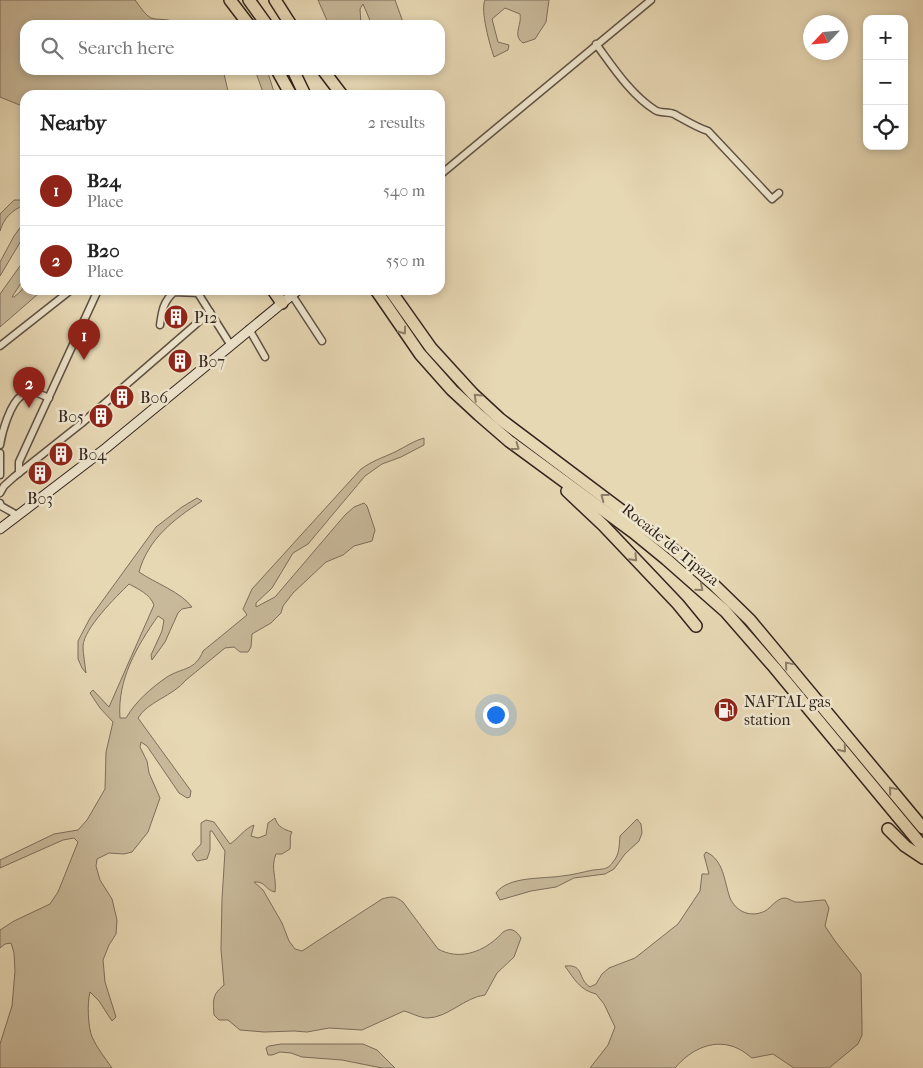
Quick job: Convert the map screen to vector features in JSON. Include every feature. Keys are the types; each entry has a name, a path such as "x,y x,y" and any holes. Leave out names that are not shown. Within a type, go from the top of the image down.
{"highway":[{"path":"230,0 245,20"},
{"path":"248,0 263,20"},
{"path":"275,0 288,20"},
{"path":"279,75 284,90"},
{"path":"280,75 287,90"},
{"path":"295,75 303,90"},
{"path":"327,75 338,90"},
{"name":"Rocade de Tipaza","path":"379,295 420,354 452,390 509,441 659,554 724,611 780,674 923,848"},
{"name":"Rocade de Tipaza","path":"394,295 431,348 493,413 674,550 750,620 923,828"},
{"path":"551,472 570,494 678,604 696,626"},
{"path":"888,828 906,846 923,858"}],"street":[{"path":"445,171 651,0"},
{"path":"596,44 630,88 651,108 658,112 671,113 698,128 708,131 772,199 779,193"},
{"path":"0,346 65,295"},
{"path":"20,473 19,462 96,295"},
{"path":"160,325 163,304 171,295"},
{"path":"200,295 230,344"},
{"path":"0,529 106,448 288,295 322,341"},
{"path":"0,493 2,483 20,473 210,312"},
{"path":"249,329 265,357"},
{"path":"0,445 2,430 15,403 21,396 33,391 50,398"},
{"path":"0,453 0,475"},
{"path":"0,503 1,506 17,515"}],"shaded area":[{"path":"0,0 135,0 149,17 168,20 20,20 20,75 224,75 228,90 20,90 20,105 0,97"},
{"path":"318,0 395,0 402,20 370,20 363,4 360,9 361,20 327,20"},
{"path":"485,0 549,0 546,22 535,39 523,43 518,37 520,14 505,8 492,19 498,42 509,45 508,50 494,57 485,20"},
{"path":"257,75 269,75 273,90 262,90"},
{"path":"14,200 20,200 20,207 9,215 0,231 0,214"},
{"path":"20,228 20,242 0,276 0,262"},
{"path":"20,266 20,285 12,297 20,292 20,295 37,295 0,327 0,294"},
{"path":"424,438 424,445 382,464 365,476 308,544 293,553 272,588 256,603 256,607 275,597 345,515 354,507 364,503 367,506 375,530 372,541 354,546 343,555 326,562 293,593 283,606 281,613 271,623 252,634 251,647 248,652 240,652 234,647 225,648 181,686 142,712 138,718 191,791 190,797 187,798 179,793 147,746 141,742 140,747 160,798 148,832 132,852 124,854 109,853 97,859 96,866 100,880 112,899 117,920 116,934 103,960 105,982 116,1017 112,1021 99,1001 90,992 88,1002 89,1021 94,1041 112,1068 0,1068 0,1044 12,1006 15,971 14,953 11,943 5,944 0,948 0,930 14,921 50,904 58,892 78,842 74,838 63,840 0,868 0,860 54,834 78,830 87,820 105,789 106,752 113,722 90,693 93,690 109,707 154,605 147,595 129,584 123,590 95,622 85,639 83,649 86,673 78,659 78,641 90,618 156,527 197,498 202,501 163,531 143,560 139,572 175,592 192,607 182,609 178,613 165,642 152,660 151,655 162,631 164,620 158,616 143,639 130,664 122,690 120,718 126,718 139,700 150,690 167,677 188,668 196,662 203,651 247,615 243,609 252,589 361,469"},
{"path":"275,818 281,827 292,832 290,849 282,854 276,854 274,859 275,892 261,883 254,882 263,890 295,949 302,951 382,899 393,897 403,902 438,949 453,954 476,951 490,944 504,932 512,930 521,938 514,957 497,973 485,995 470,999 435,1017 424,1018 404,1011 362,1030 329,1028 307,1032 240,1030 228,1020 219,1020 214,1015 214,1002 215,995 224,985 221,949 225,851 212,831 210,831 210,850 207,859 197,861 192,854 201,844 201,823 206,820 214,822 230,844 254,825 251,836 258,838 266,835 268,823"},
{"path":"637,819 641,824 642,833 639,841 625,854 614,869 605,874 574,878 556,887 531,891 500,900 496,893 517,881 566,876 607,868 617,856 620,836"},
{"path":"706,852 720,866 733,903 744,912 749,914 760,913 784,898 795,902 825,900 829,908 825,926 861,974 862,1035 858,1044 829,1068 794,1068 773,1054 752,1058 739,1049 721,1044 696,1050 675,1068 590,1068 608,1045 615,1027 604,1004 596,994 582,987 565,966 576,967 583,980 590,987 596,984 602,974 609,968 635,958 678,924 700,891 702,874 709,874 704,855"},
{"path":"281,1044 363,1044 377,1050 395,1068 382,1068 342,1060 302,1057 291,1053 280,1052 268,1055 266,1048"}],"place":[{"name":"P12","path":"176,317"},
{"name":"B24","path":"84,360"},
{"name":"B07","path":"180,361"},
{"name":"B06","path":"122,397"},
{"name":"B20","path":"29,408"},
{"name":"B05","path":"101,416"},
{"name":"B04","path":"61,454"},
{"name":"B03","path":"40,473"},
{"name":"NAFTAL gas station","path":"726,710"}]}
